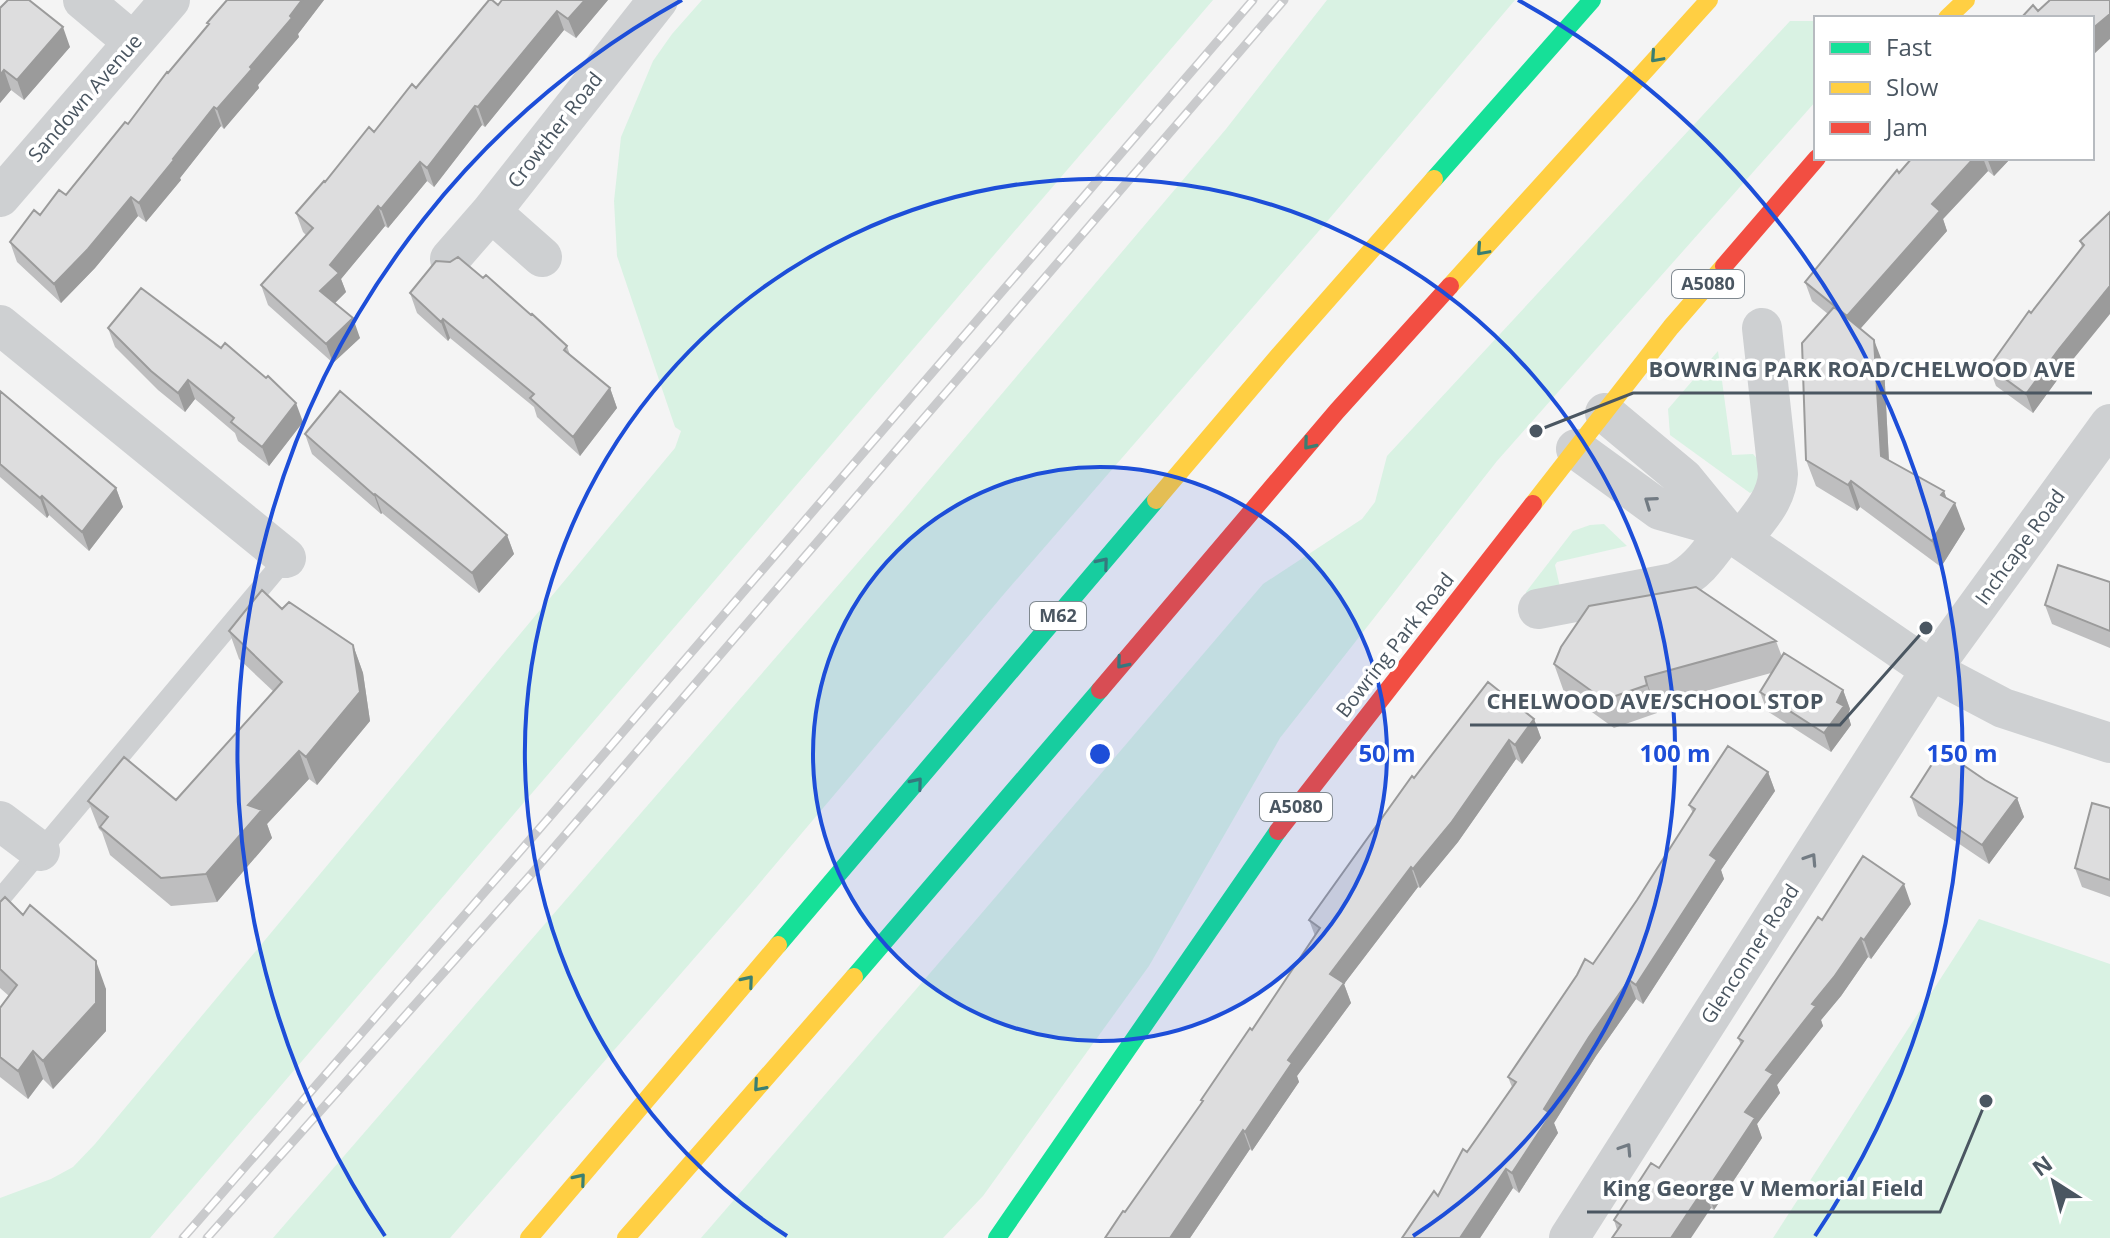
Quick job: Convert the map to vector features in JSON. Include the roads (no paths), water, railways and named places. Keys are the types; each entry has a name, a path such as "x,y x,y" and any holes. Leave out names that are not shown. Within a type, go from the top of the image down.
{"main road":[{"name":"M62","path":"529,1238 1280,354 1592,0"},
{"path":"626,1238 866,964 1337,411 1709,0"},
{"path":"1949,16 1966,0"},
{"name":"Bowring Park Road","path":"997,1238 1279,829 1671,327 1815,160"},
{"name":"Bowring Park Road","path":"981,1238 1035,1180"}],"street":[{"path":"83,0 133,42"},
{"name":"Sandown Avenue","path":"0,197 170,0"},
{"name":"Crowther Road","path":"450,259 491,212 658,0"},
{"path":"491,212 542,257"},
{"path":"0,325 286,558"},
{"path":"1538,609 1683,579 1695,571 1731,533 1769,503 1778,485 1778,474 1762,328"},
{"path":"1605,413 1683,478 1731,533 1931,670 2003,708 2110,743"},
{"name":"Inchcape Road","path":"1931,670 2110,424"},
{"path":"1576,449 1660,510 1731,533"},
{"name":"Glenconner Road","path":"1569,1238 1931,670"},
{"path":"0,821 40,851"}],"lane":[{"path":"0,899 286,558"}],"railway":[{"path":"183,1238 1253,0"},
{"path":"207,1238 534,871 1284,0"}],"place":[{"name":"BOWRING PARK ROAD/CHELWOOD AVE","path":"1536,431"},
{"name":"CHELWOOD AVE/SCHOOL STOP","path":"1926,628"},
{"name":"King George V Memorial Field","path":"1986,1101"}]}
